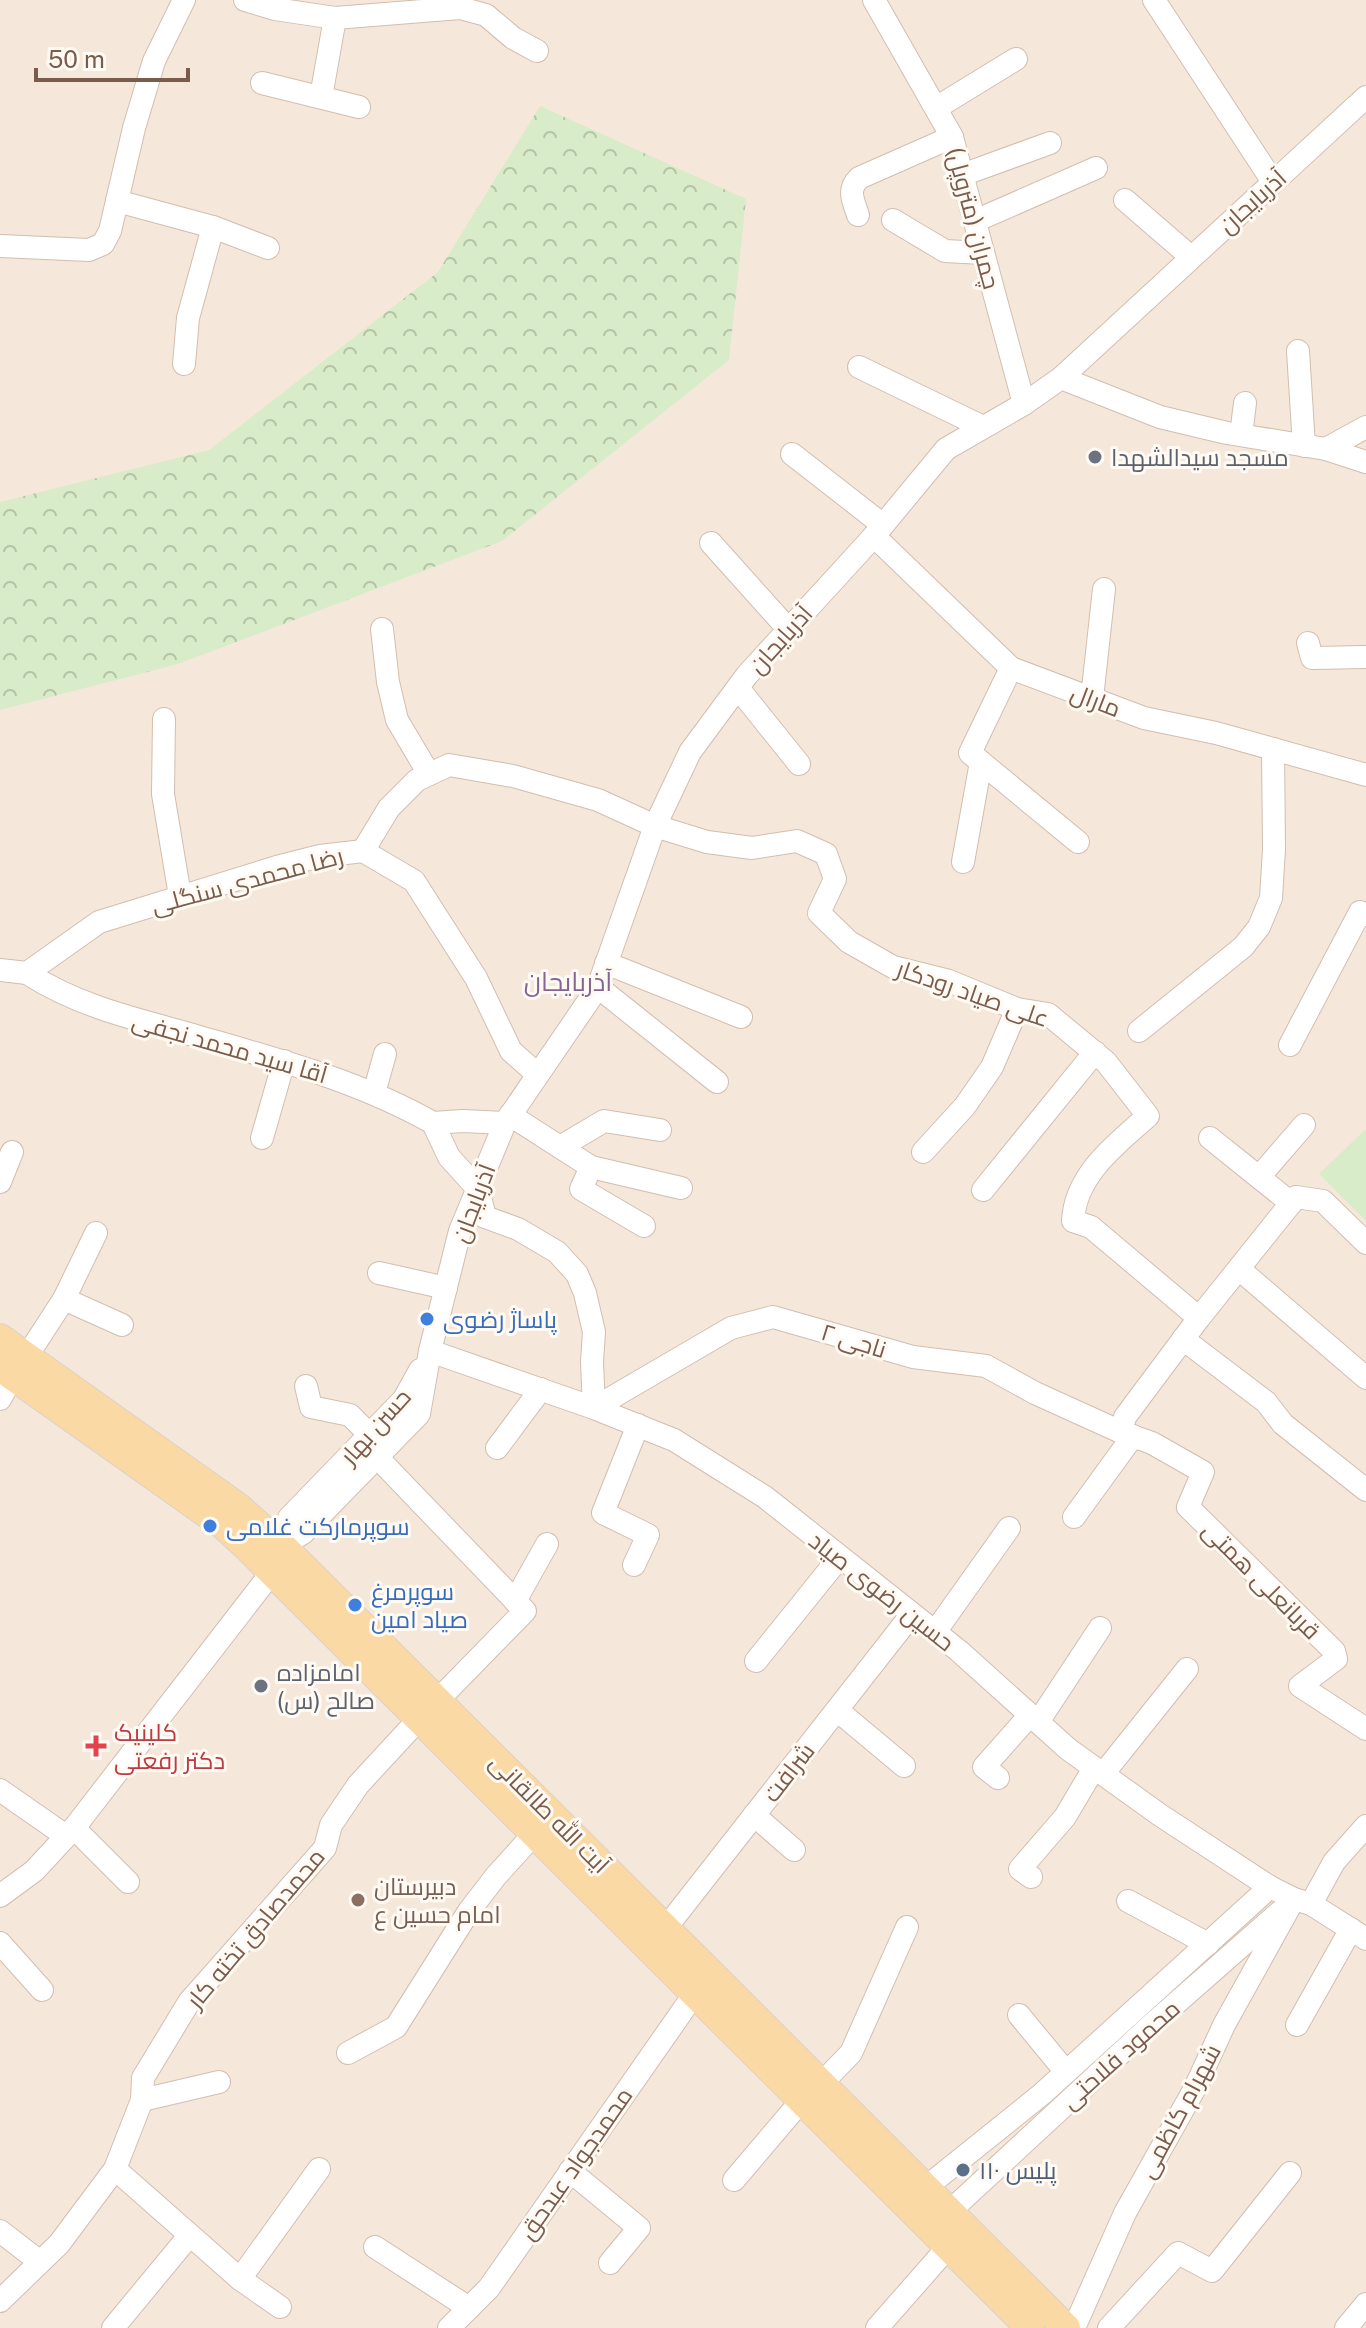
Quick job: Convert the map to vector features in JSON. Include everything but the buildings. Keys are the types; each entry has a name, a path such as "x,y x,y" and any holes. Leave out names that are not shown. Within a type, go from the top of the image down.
{"main road":[{"name":"آیت الله طالقانی","path":"0,1338 10,1374 238,1507 277,1559 428,1710 665,1929 812,2092 943,2229 1030,2328"},
{"name":"آیت الله طالقانی","path":"428,1710 534,1834 695,1993 925,2188 943,2229 1066,2328"}],"street":[{"path":"0,246 89,250 103,244 110,231 154,61 184,0"},
{"path":"245,0 275,9 335,18 460,8 486,15 513,38 537,51"},
{"name":"چمران (متروپل)","path":"874,0 952,137 1024,404"},
{"path":"1154,0 1273,182"},
{"path":"321,97 335,18"},
{"path":"936,108 1016,59"},
{"path":"262,83 359,107"},
{"name":"آذربایجان","path":"430,1351 460,1231 507,1119 598,987 655,826 690,752 738,688 946,449 1024,404 1061,378 1366,97"},
{"path":"858,215 851,194 852,185 859,178 952,137"},
{"path":"962,175 1050,143"},
{"path":"975,221 1096,168"},
{"path":"1125,200 1191,257"},
{"path":"117,201 213,227 268,248"},
{"path":"893,220 945,251 983,253"},
{"path":"184,364 188,318 213,227"},
{"path":"1298,351 1315,448"},
{"path":"859,367 983,427"},
{"path":"1061,378 1160,417 1315,448 1366,462"},
{"path":"1241,435 1245,403"},
{"path":"1315,448 1366,427"},
{"name":"مارال","path":"792,454 878,530 1011,668 1144,718 1366,775"},
{"path":"711,543 789,630"},
{"path":"1092,698 1104,589"},
{"path":"382,629 388,682 397,720 429,774"},
{"path":"1308,643 1312,658 1366,657"},
{"path":"1011,668 970,753 1078,842"},
{"path":"738,688 799,764"},
{"path":"164,719 163,794 180,896"},
{"path":"1139,1031 1243,947 1259,927 1271,898 1273,749"},
{"path":"963,862 981,762"},
{"name":"رضا محمدی سنگلی","path":"27,973 99,922 277,867 320,856 363,851 389,808 417,780 449,765 483,769 598,800 655,826"},
{"name":"علی صیاد رودکار","path":"655,826 707,842 752,848 797,841 826,854 835,879 819,913 849,942 893,967 949,981 1017,1009 1048,1014 1095,1052 1148,1116 1108,1151 1090,1174 1073,1205 1073,1221 1091,1227 1199,1318"},
{"path":"363,851 414,881 476,978 511,1051 537,1074"},
{"path":"1290,1045 1360,912 1366,915"},
{"path":"606,963 741,1017"},
{"path":"0,970 27,973"},
{"name":"آقا سید محمد نجفی","path":"27,973 51,989 95,1007 315,1070 374,1093 433,1123"},
{"path":"598,987 717,1082"},
{"path":"923,1152 965,1106 992,1067 1017,1009"},
{"path":"983,1190 1095,1052"},
{"path":"374,1093 385,1054"},
{"path":"262,1138 284,1061"},
{"path":"594,1408 594,1332 577,1274 557,1252 518,1229 485,1217 478,1189 449,1157 433,1123 507,1119 591,1167 681,1188"},
{"path":"560,1147 604,1121 660,1130"},
{"path":"1259,1177 1304,1125"},
{"path":"1210,1138 1291,1203"},
{"path":"0,1182 12,1152"},
{"path":"591,1167 581,1189 644,1226"},
{"path":"1074,1517 1127,1434 1125,1417 1296,1197 1323,1201 1366,1243"},
{"path":"10,1374 64,1299 96,1233"},
{"path":"1239,1269 1366,1378"},
{"path":"379,1273 446,1288"},
{"path":"64,1299 122,1325"},
{"name":"ناجی ۲","path":"594,1408 731,1328 773,1317 913,1357 986,1366 1035,1393 1127,1434"},
{"path":"1183,1339 1266,1402 1283,1424 1366,1490"},
{"name":"حسین رضوی صیاد","path":"430,1351 594,1408 674,1440 765,1497 935,1632 1098,1771 1270,1887 1359,1934"},
{"name":"حسن بهار","path":"277,1559 289,1518 404,1399 430,1351"},
{"name":"حسن بهار","path":"277,1559 419,1414 430,1351"},
{"path":"306,1386 311,1407 350,1415 370,1435"},
{"path":"497,1448 541,1389"},
{"path":"634,1565 648,1535 603,1513 638,1425"},
{"name":"قربانعلی همتی","path":"1127,1434 1152,1443 1203,1472 1188,1507 1334,1651 1336,1659 1300,1686 1366,1729"},
{"path":"377,1457 515,1601 547,1544"},
{"path":"935,1632 1009,1528"},
{"path":"756,1661 839,1558"},
{"path":"0,1896 34,1871 70,1832 277,1559"},
{"name":"محمدصادق تخته کار","path":"0,2301 59,2244 115,2169 142,2100 143,2078 189,2002 325,1848 331,1825 358,1785 525,1611 515,1601"},
{"name":"شرافت","path":"665,1929 912,1614"},
{"path":"998,1778 984,1767 1034,1718 1100,1628"},
{"path":"1031,1877 1020,1869 1065,1817 1098,1771 1187,1669"},
{"path":"837,1710 904,1766"},
{"path":"0,1790 70,1832 128,1882"},
{"path":"754,1815 794,1850"},
{"name":"شهرام کاظمی","path":"1074,2328 1125,2213 1195,2088 1224,2025 1303,1902 1366,1826"},
{"path":"348,2053 396,2027 469,1911 534,1834"},
{"name":"محمود فلاحتی","path":"925,2188 1050,2102 1141,2020 1208,1944 1270,1887"},
{"path":"1128,1901 1208,1944"},
{"name":"محمود فلاحتی","path":"877,2328 943,2229 1050,2102 1066,2072 1303,1902"},
{"path":"734,2180 851,2053 907,1927"},
{"path":"1297,2025 1359,1934"},
{"path":"0,1943 42,1990"},
{"name":"محمدجواد عبدحق","path":"449,2328 489,2288 695,1993"},
{"path":"1019,2015 1066,2072"},
{"path":"142,2100 219,2082"},
{"path":"115,2169 240,2279 280,2307"},
{"path":"240,2279 319,2169"},
{"path":"570,2171 639,2228 610,2263"},
{"path":"1109,2328 1178,2253 1212,2271 1290,2173"},
{"path":"0,2231 40,2262"},
{"path":"113,2328 189,2236"},
{"path":"375,2247 469,2308"},
{"path":"1346,2328 1366,2304"}],"shaded area":[{"path":"0,0 1366,0 1366,2328 0,2328"}],"green space":[{"path":"540,106 746,199 729,360 502,541 178,664 0,710 0,502 209,450 438,272"},
{"path":"1366,1129 1366,1221 1319,1174"}],"place":[{"name":"مسجد سیدالشهدا","path":"1095,457"},
{"name":"پاساژ رضوی","path":"427,1319"},
{"name":"سوپرمارکت غلامی","path":"210,1526"},
{"name":"سوپرمرغ صیاد امین","path":"355,1605"},
{"name":"امامزاده صالح (س)","path":"261,1686"},
{"name":"کلینیک دکتر رفعتی","path":"96,1746"},
{"name":"دبیرستان امام حسین ع","path":"358,1900"},
{"name":"پلیس ۱۱۰","path":"963,2170"}],"district":[{"name":"آذربایجان","path":"568,981"}]}
